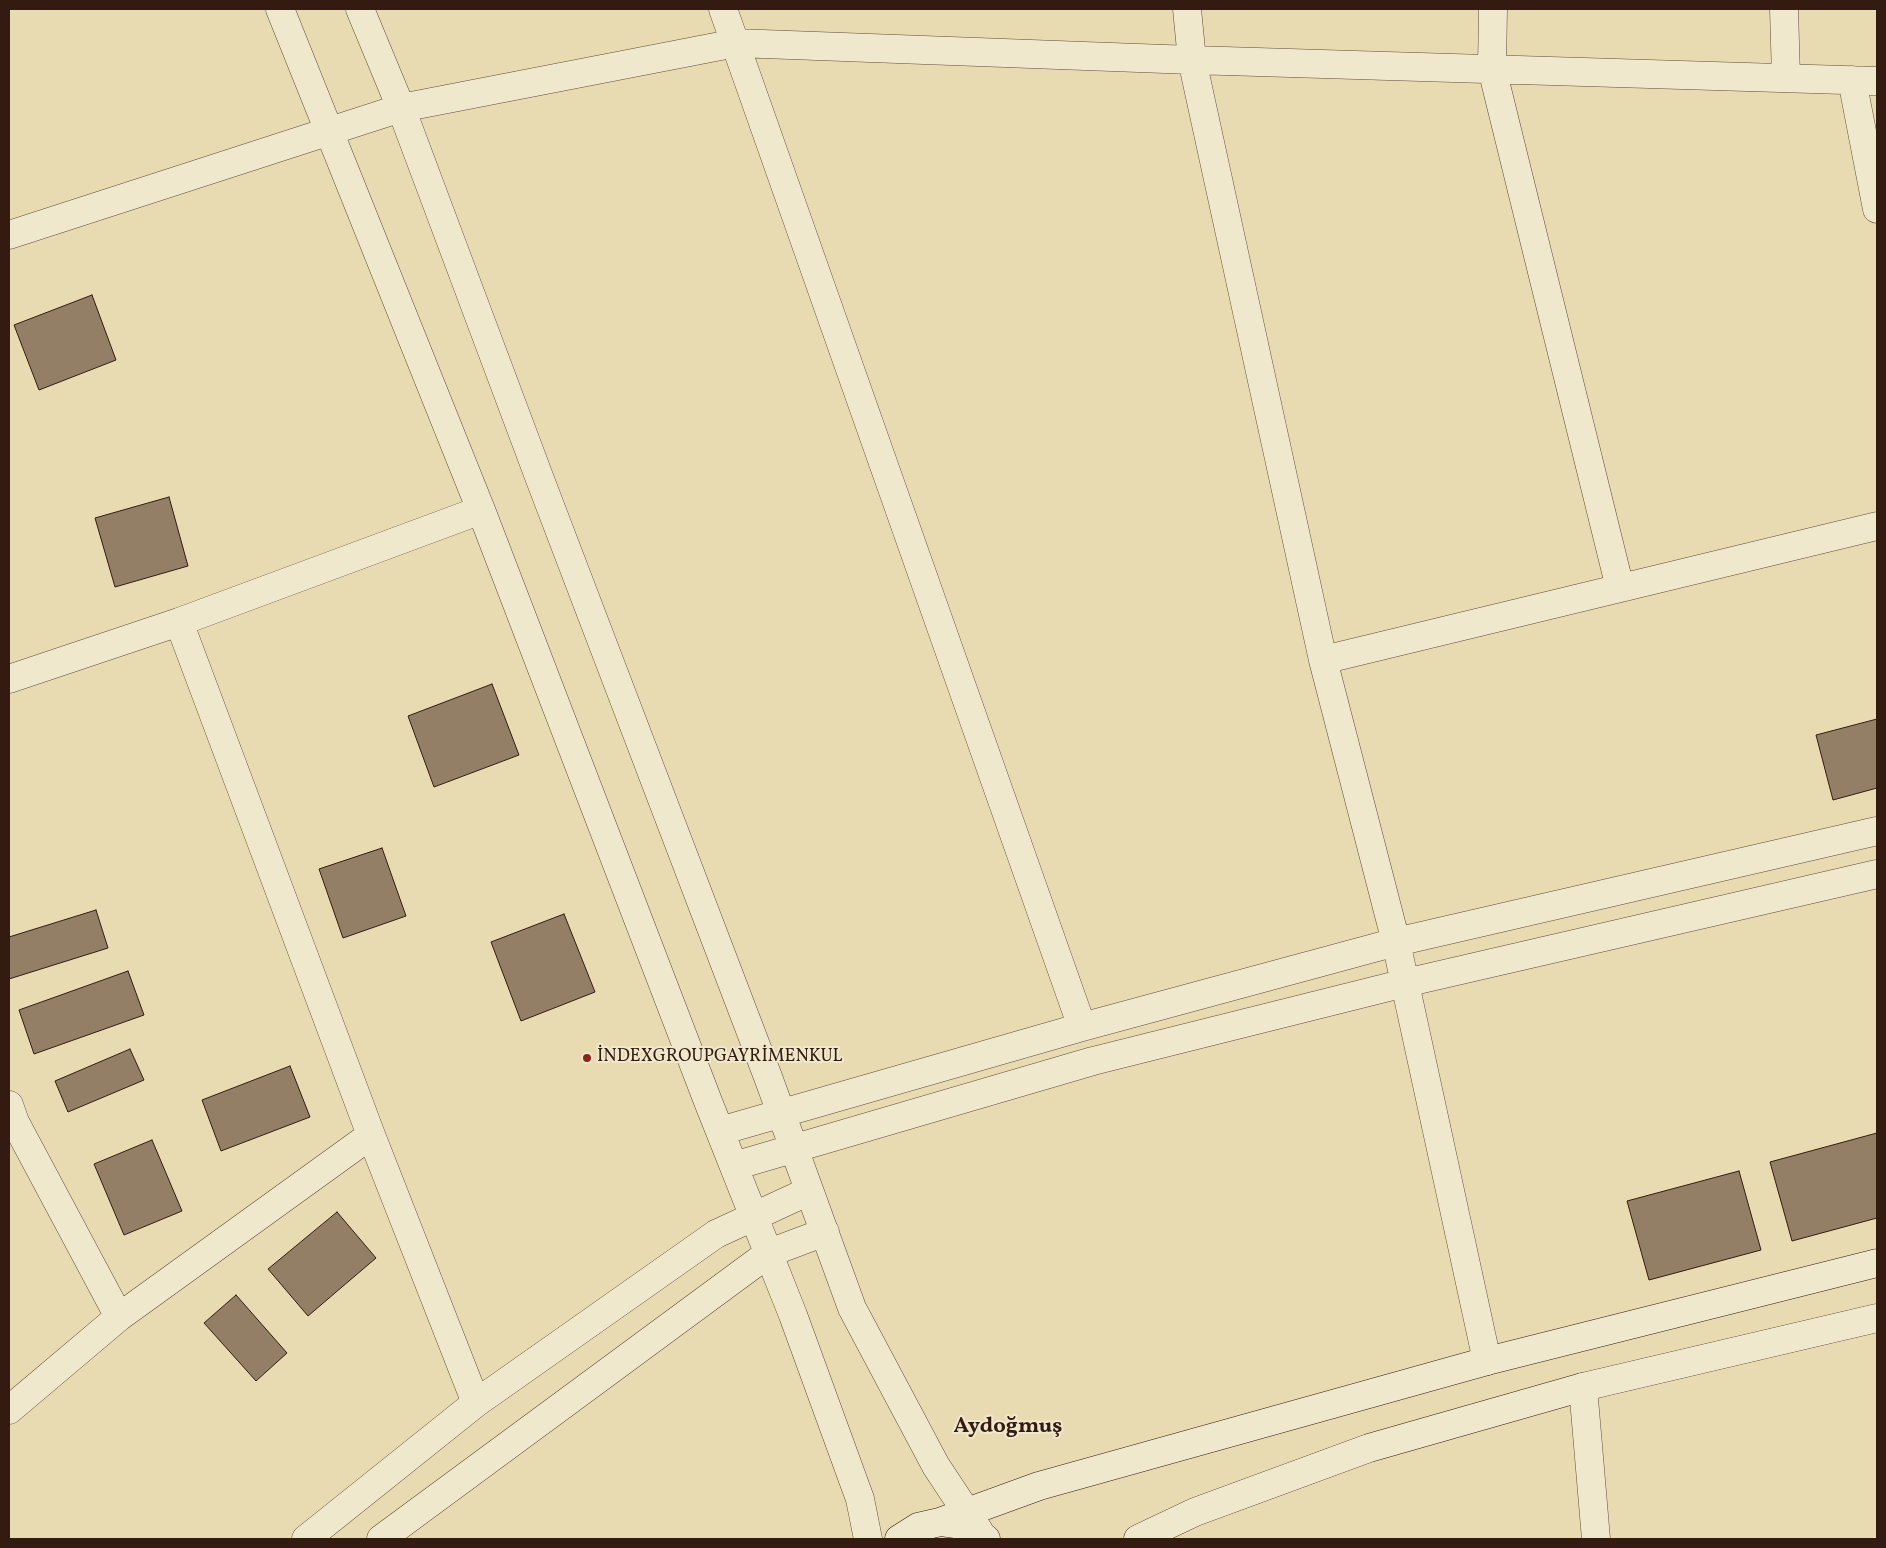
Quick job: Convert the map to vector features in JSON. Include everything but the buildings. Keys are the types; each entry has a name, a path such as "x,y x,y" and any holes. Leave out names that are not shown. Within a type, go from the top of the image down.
{"street":[{"path":"280,9 480,510 769,1253 860,1499 868,1539"},
{"path":"360,9 401,108 544,491 781,1113 852,1308 936,1466 978,1529"},
{"path":"723,9 1082,1027"},
{"path":"1187,9 1192,60 1323,660 1396,942 1487,1361"},
{"path":"1493,9 1492,69 1620,588"},
{"path":"1784,9 1786,77"},
{"path":"9,235 401,108 736,43 1192,60 1865,80 1877,209"},
{"path":"9,679 179,622 480,510"},
{"path":"1323,660 1877,526"},
{"path":"179,622 371,1135 476,1403"},
{"path":"720,1131 1082,1027 1396,942 1877,831"},
{"path":"734,1166 1093,1061 1405,983 1877,874"},
{"path":"11,1117 119,1317"},
{"path":"9,1410 119,1317 371,1135"},
{"path":"306,1539 476,1403 716,1234 810,1191"},
{"path":"381,1539 769,1253 825,1232"},
{"path":"899,1539 918,1527 940,1522 978,1529 1039,1486 1487,1361 1877,1263"},
{"path":"1138,1539 1195,1512 1368,1448 1583,1387 1877,1318"},
{"path":"1583,1387 1596,1539"}],"place":[{"name":"İNDEXGROUPGAYRİMENKUL","path":"587,1058"}],"district":[{"name":"Aydoğmuş","path":"1008,1428"}]}
